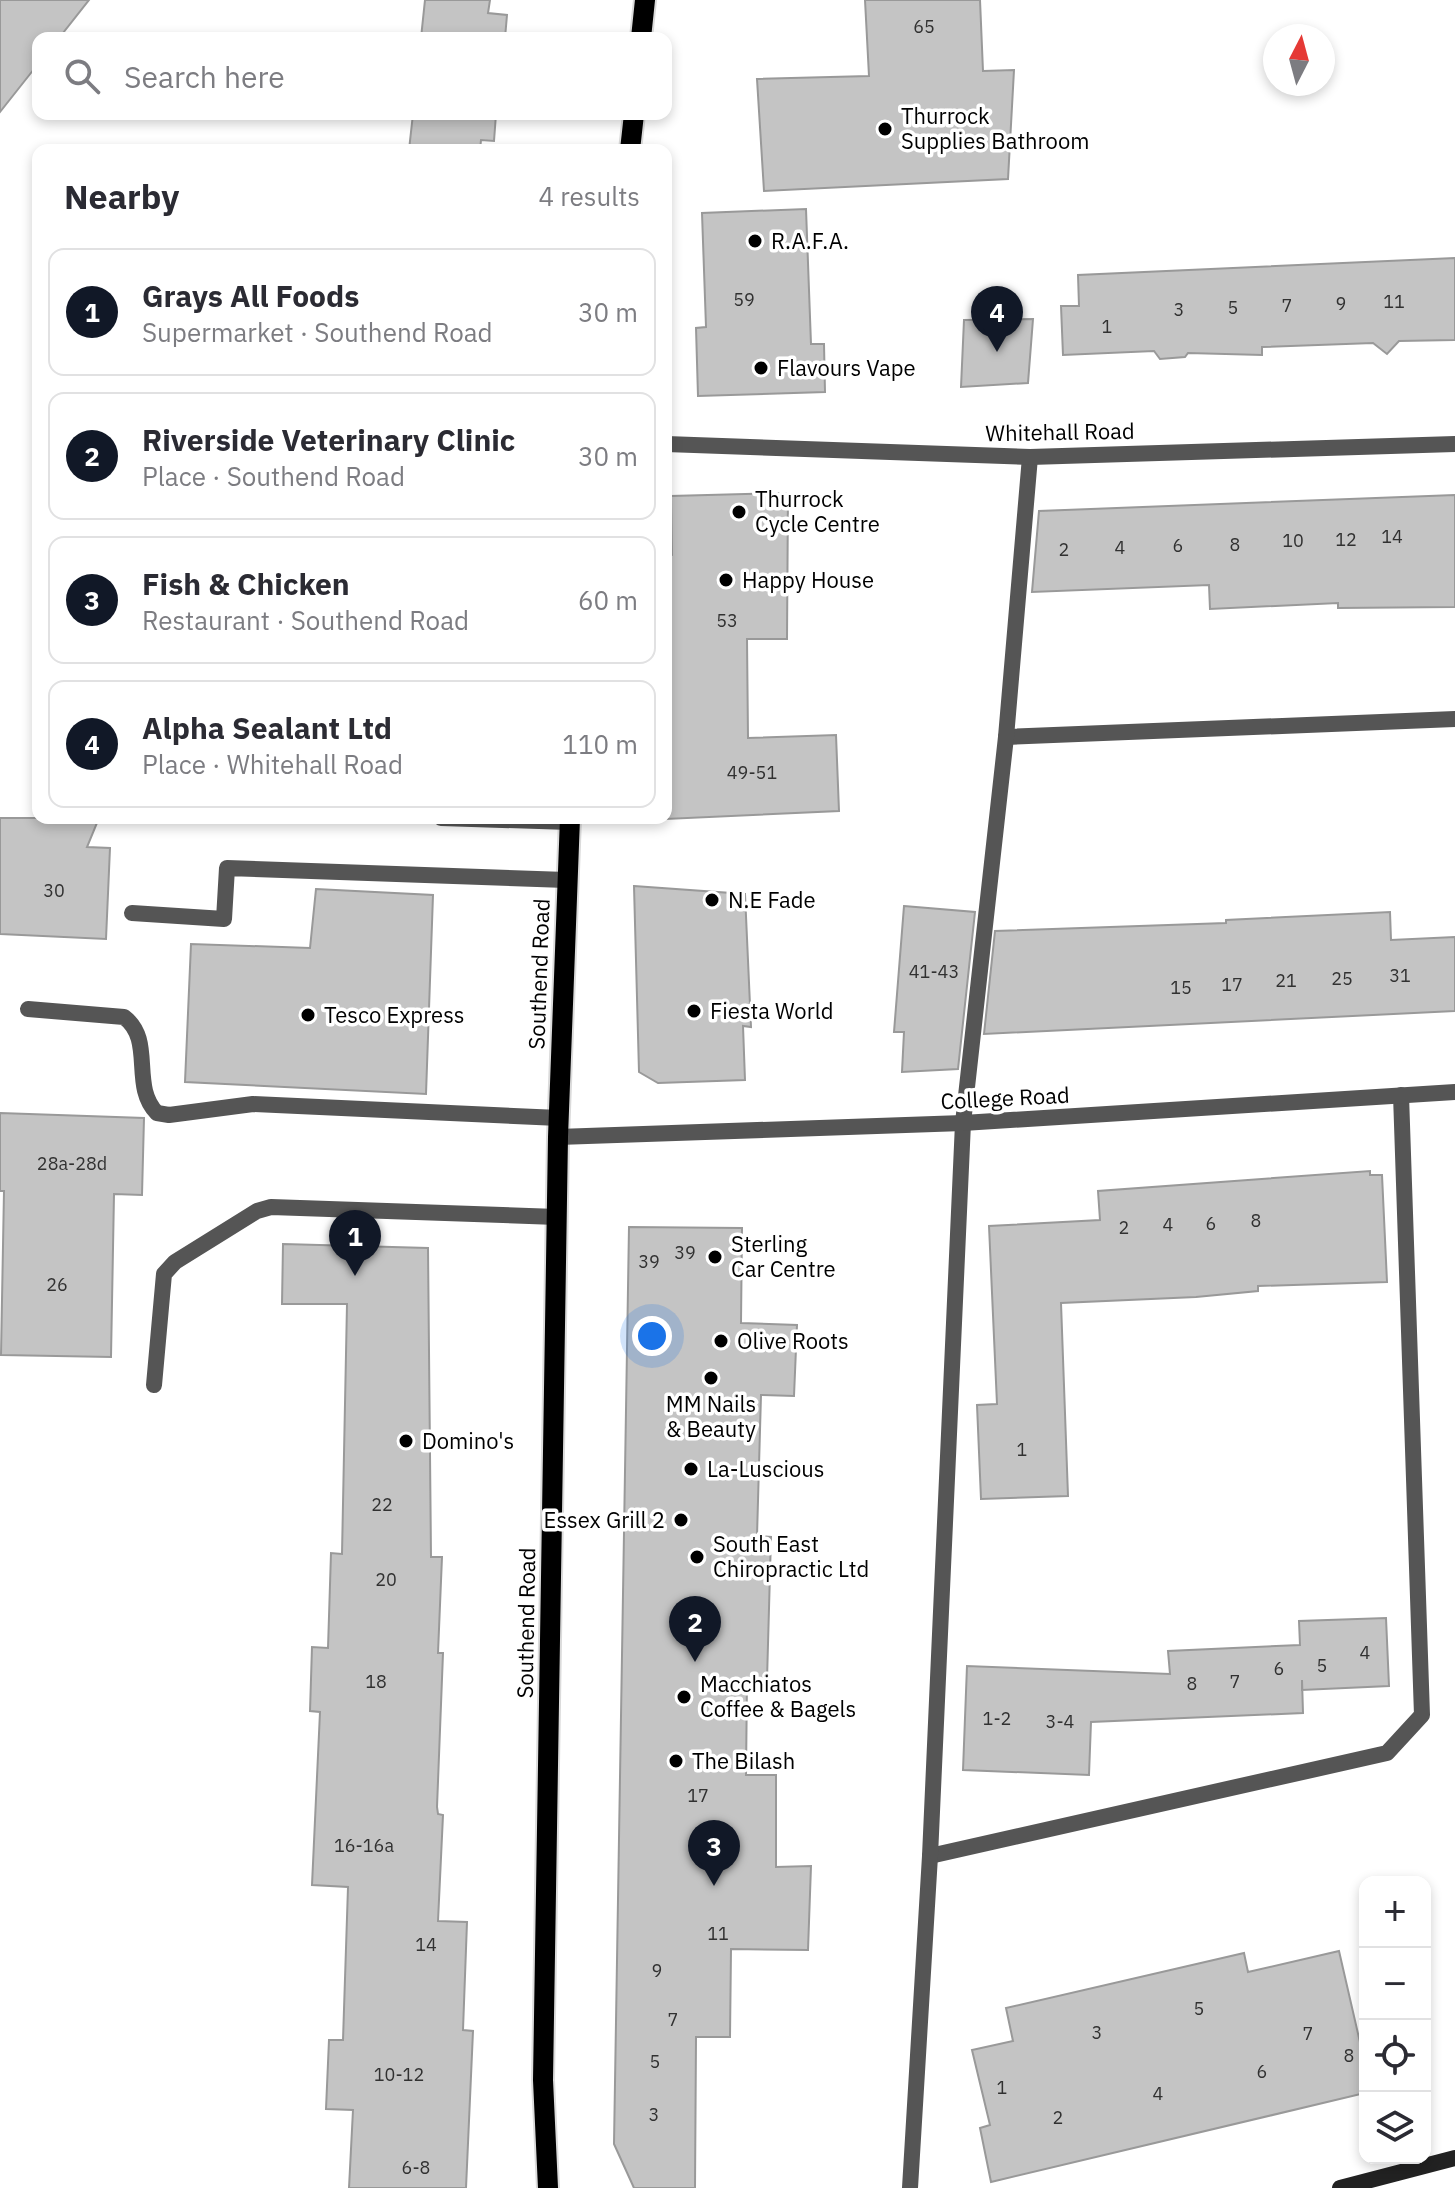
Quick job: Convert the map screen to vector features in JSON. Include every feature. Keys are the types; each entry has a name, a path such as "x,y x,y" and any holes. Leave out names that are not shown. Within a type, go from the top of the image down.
{"main road":[{"path":"642,32 645,0"},
{"path":"631,144 633,120"},
{"name":"Southend Road","path":"548,2188 543,2080 558,1127 570,824"}],"street":[{"name":"Whitehall Road","path":"672,444 1030,457 1455,444"},
{"path":"910,2188 930,1856 963,1123 1006,737 1030,457"},
{"path":"1006,737 1455,719"},
{"path":"132,913 224,919 227,868 566,880"},
{"name":"College Road","path":"28,1009 124,1017 132,1023 139,1033 145,1093 157,1113 169,1115 253,1104 558,1127 963,1123 1455,1092"},
{"path":"930,1856 1387,1753 1422,1715 1401,1095"},
{"path":"154,1385 164,1274 175,1262 257,1211 271,1207 557,1217"},
{"path":"1340,2188 1455,2158"}],"building":[{"path":"0,0 89,0 64,32 32,32 32,72 0,112"},
{"path":"425,0 490,0 488,13 507,15 506,32 422,32"},
{"name":"Thurrock Supplies Bathroom","path":"865,0 980,0 983,71 1014,70 1008,179 764,191 757,79 869,76"},
{"path":"412,120 496,120 494,141 481,140 481,144 410,144"},
{"path":"806,209 811,344 824,344 825,392 698,396 696,328 706,327 702,213"},
{"path":"1455,258 1455,340 1399,341 1387,354 1373,343 1262,347 1262,355 1188,353 1185,357 1160,359 1154,351 1063,355 1061,306 1079,306 1078,275"},
{"path":"1033,319 1028,383 961,387 964,320"},
{"path":"788,493 787,639 747,639 748,738 836,735 839,811 672,819 672,496"},
{"path":"1455,495 1455,607 1338,608 1338,603 1210,609 1209,585 1032,592 1039,511"},
{"path":"0,818 32,818 32,824 97,824 87,847 110,848 106,939 0,934"},
{"name":"Fiesta World","path":"634,886 745,894 751,1027 743,1026 745,1080 658,1083 639,1072"},
{"name":"Tesco Express","path":"316,889 433,895 426,1094 185,1082 191,944 310,948"},
{"name":"Fiesta World","path":"904,906 975,912 958,1069 902,1072 904,1032 894,1032"},
{"path":"1390,912 1391,940 1455,937 1455,1011 984,1034 995,931 1226,923 1226,920"},
{"path":"0,1113 144,1118 142,1195 114,1194 111,1357 1,1355 4,1191 0,1191"},
{"path":"1370,1171 1370,1175 1382,1175 1387,1282 1258,1286 1258,1291 1196,1297 1061,1303 1068,1496 981,1499 977,1405 997,1404 989,1226 1100,1220 1098,1191"},
{"path":"629,1227 742,1228 741,1323 797,1325 794,1396 761,1395 757,1536 771,1537 767,1680 747,1680 746,1775 776,1775 776,1867 811,1866 808,1950 731,1949 730,2037 696,2037 695,2188 634,2188 614,2144"},
{"path":"283,1244 428,1248 431,1557 442,1557 438,1653 443,1653 437,1807 438,1814 443,1815 438,1921 467,1922 463,2030 473,2031 466,2188 349,2188 353,2110 326,2109 329,2040 343,2040 348,1887 312,1885 320,1712 310,1711 312,1647 328,1648 331,1553 342,1554 347,1304 282,1304"},
{"path":"1386,1618 1389,1686 1302,1690 1303,1713 1091,1722 1089,1775 963,1770 967,1666 1170,1674 1168,1651 1300,1645 1299,1621"},
{"path":"1339,1951 1359,2038 1359,2094 991,2182 980,2128 990,2125 972,2050 1013,2041 1006,2008 1244,1953 1248,1972"}],"place":[{"name":"Thurrock Supplies Bathroom","path":"885,129"},
{"name":"R.A.F.A.","path":"755,241"},
{"name":"Alpha Sealant Ltd","path":"997,352"},
{"name":"Flavours Vape","path":"761,368"},
{"name":"Thurrock Cycle Centre","path":"739,512"},
{"name":"Happy House","path":"726,580"},
{"name":"N.E Fade","path":"712,900"},
{"name":"Fiesta World","path":"694,1011"},
{"name":"Tesco Express","path":"308,1015"},
{"name":"Sterling Car Centre","path":"715,1257"},
{"name":"Grays All Foods","path":"355,1276"},
{"name":"Olive Roots","path":"721,1341"},
{"name":"MM Nails & Beauty","path":"711,1378"},
{"name":"Domino's","path":"406,1441"},
{"name":"La-Luscious","path":"691,1469"},
{"name":"Essex Grill 2","path":"681,1520"},
{"name":"South East Chiropractic Ltd","path":"697,1557"},
{"name":"Riverside Veterinary Clinic","path":"695,1662"},
{"name":"Macchiatos Coffee & Bagels","path":"684,1697"},
{"name":"The Bilash","path":"676,1761"},
{"name":"Fish & Chicken","path":"714,1886"}]}
